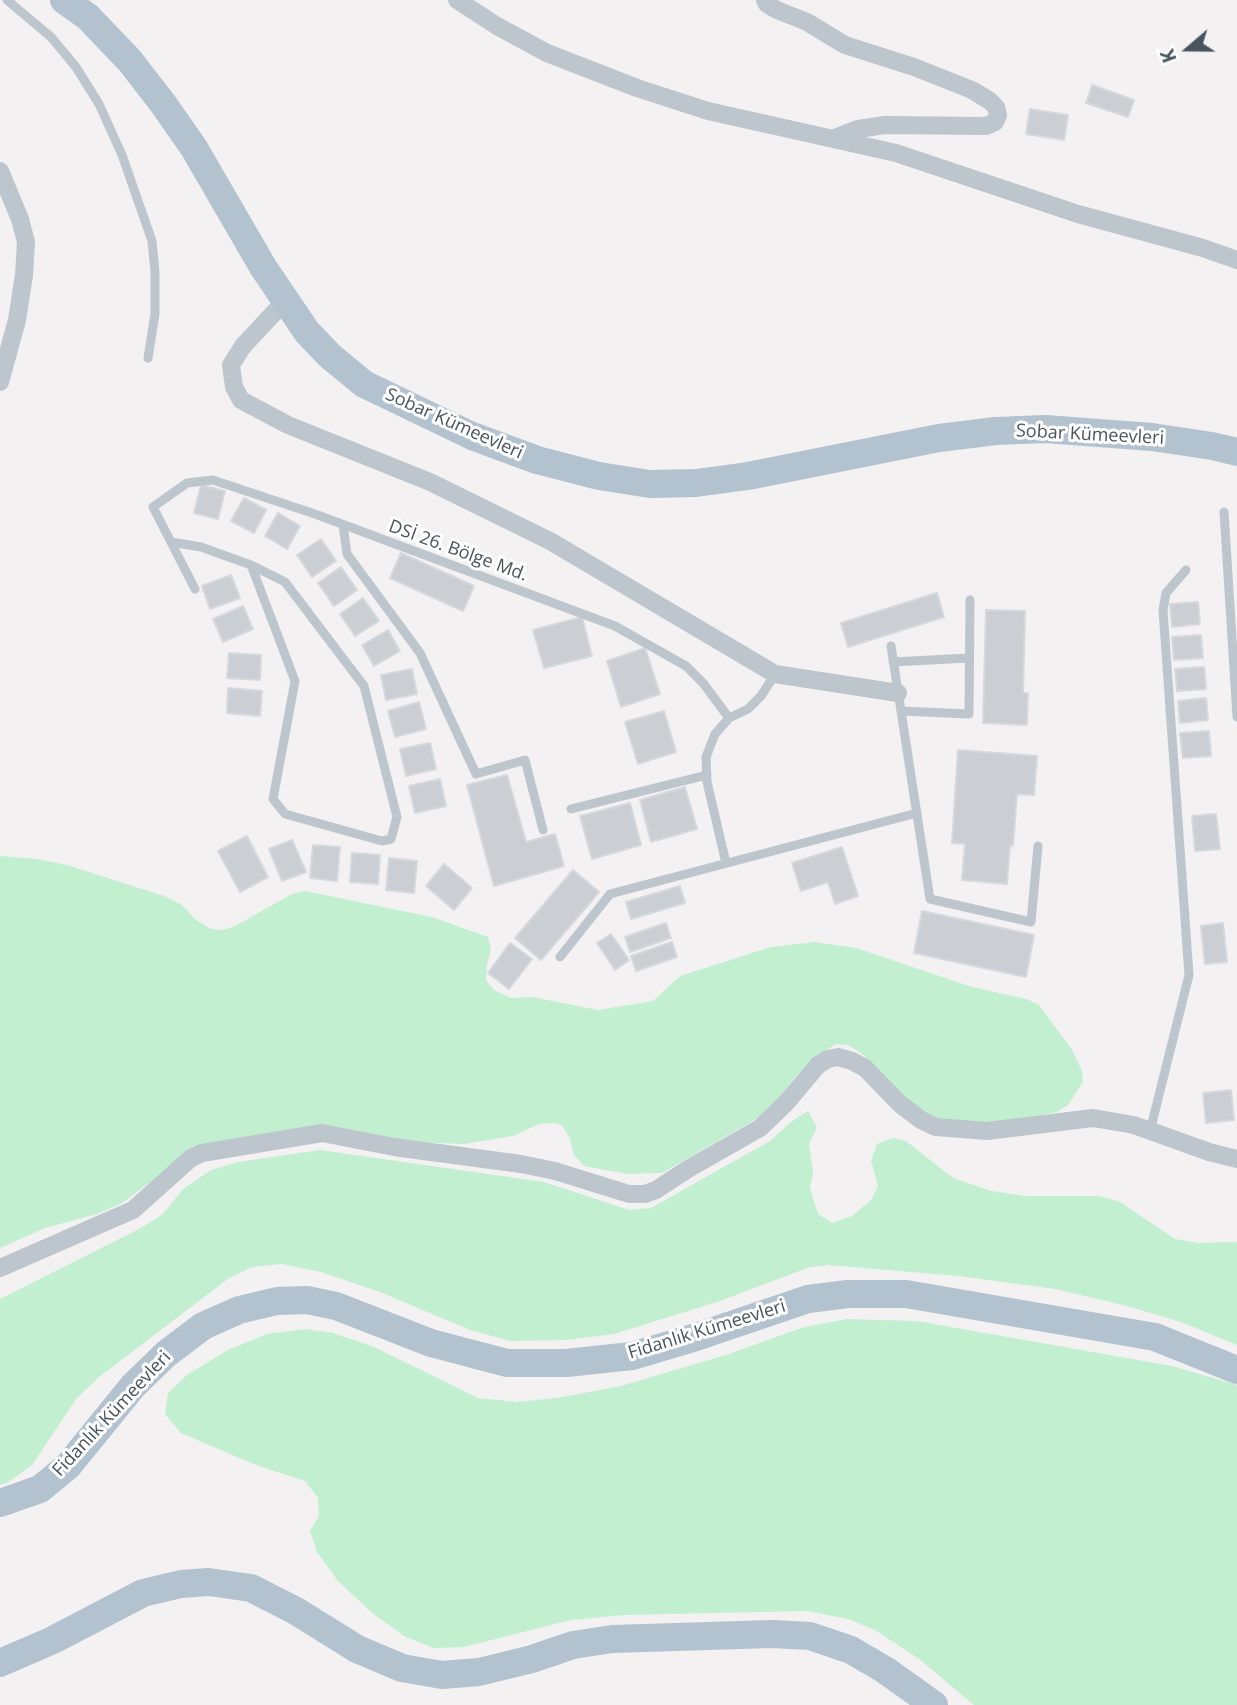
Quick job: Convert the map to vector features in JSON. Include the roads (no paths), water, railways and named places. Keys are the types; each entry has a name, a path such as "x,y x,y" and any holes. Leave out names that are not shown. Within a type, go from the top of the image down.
{"main road":[{"name":"Sobar Kümeevleri","path":"64,0 88,17 130,61 164,105 194,148 285,301 307,332 330,356 364,384 472,436 537,460 599,476 650,484 696,483 748,477 939,438 996,430 1045,429 1152,437 1237,452"},
{"name":"Fidanlık Kümeevleri","path":"0,1503 40,1489 68,1466 133,1386 166,1354 203,1326 239,1310 276,1301 307,1300 336,1306 431,1343 507,1363 566,1363 632,1356 808,1299 848,1294 906,1294 1155,1337 1237,1370"},
{"path":"0,1663 53,1640 143,1593 181,1584 209,1582 251,1588 296,1611 357,1649 402,1668 442,1675 479,1672 573,1646 612,1639 772,1634 810,1636 851,1650 885,1670 934,1705"}],"street":[{"path":"457,0 497,26 547,53 637,88 708,111 896,153 1078,214 1237,260"},
{"path":"765,0 777,10 807,22 845,45 972,90 990,101 996,107 998,115 995,122 986,126 885,125 858,129 835,138"},
{"path":"0,171 20,219 26,242 17,320 0,382"},
{"path":"285,301 243,346 231,365 234,387 241,400 288,425 430,482 550,541 775,674 898,693"},
{"path":"0,1268 133,1210 191,1158 202,1153 322,1133 394,1147 521,1164 577,1177 629,1194 646,1194 656,1191 688,1169 760,1128 786,1103 818,1065 838,1057 865,1068 900,1104 921,1120 936,1127 987,1131 1093,1118 1112,1120 1237,1159"}],"lane":[{"path":"7,0 51,37 76,67 99,104 122,155 152,241 155,314 149,358"},
{"name":"DSİ 26. Bölge Md.","path":"171,542 153,507 187,482 213,480 615,626 686,666 704,683 729,718"},
{"path":"1224,512 1237,717"},
{"path":"343,525 347,554 420,653 476,774 525,760 543,830"},
{"path":"171,542 201,547 251,565 285,582 364,686 397,817 391,839 382,841 285,814 273,799 272,791 295,681 251,565"},
{"path":"171,542 195,589"},
{"path":"1150,1131 1189,975 1163,610 1166,593 1186,570"},
{"path":"901,711 969,714 970,600"},
{"path":"891,646 930,899 1031,922 1038,846"},
{"path":"893,662 969,658"},
{"path":"726,863 707,775 706,757 715,734 729,718 755,703 775,674"},
{"path":"571,809 707,775"},
{"path":"561,957 610,894 917,813"}]}
